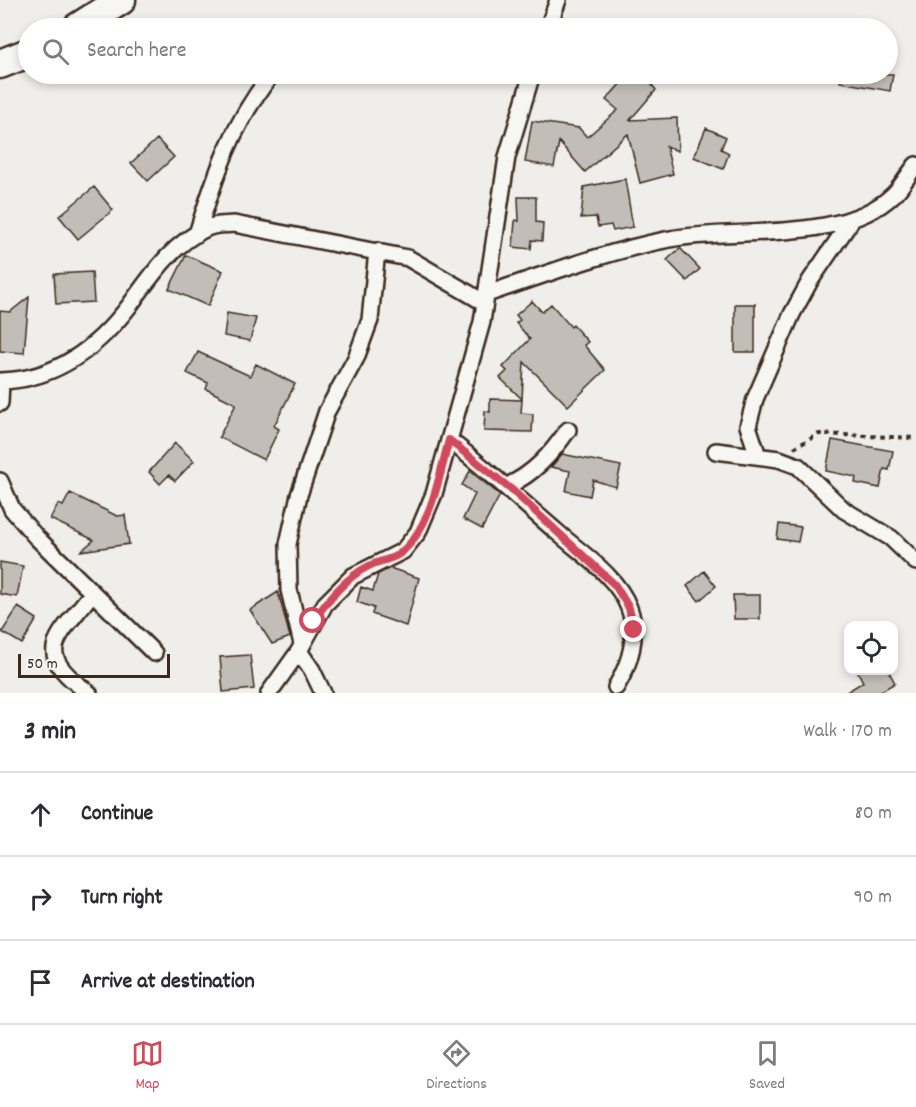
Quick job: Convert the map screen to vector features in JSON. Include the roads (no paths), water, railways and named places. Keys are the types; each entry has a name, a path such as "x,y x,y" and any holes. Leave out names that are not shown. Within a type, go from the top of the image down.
{"highway":[{"path":"93,18 121,0"},
{"path":"0,64 18,56"}],"street":[{"path":"552,18 558,0"},
{"path":"197,234 225,149 240,118 265,84"},
{"path":"269,693 300,648 325,604 353,576 403,551 418,532 434,494 486,298 507,157 529,84"},
{"path":"0,403 1,381 27,379 58,369 104,337 163,260 208,227 234,224 408,258 486,298 575,265 670,239 812,227 854,218 893,195 916,165"},
{"path":"758,456 748,426 755,399 806,289 854,218"},
{"path":"323,693 300,648 289,590 288,544 299,495 327,411 356,358 370,320 377,251"},
{"path":"507,486 521,479 543,462 568,430"},
{"path":"449,440 507,486 615,585 629,608 634,630 628,666 616,687"},
{"path":"716,451 779,459 805,470 838,505 891,538 916,562"},
{"path":"0,481 12,509 36,537 154,653"},
{"path":"88,693 56,663 53,654 54,643 61,632 92,593"}]}
